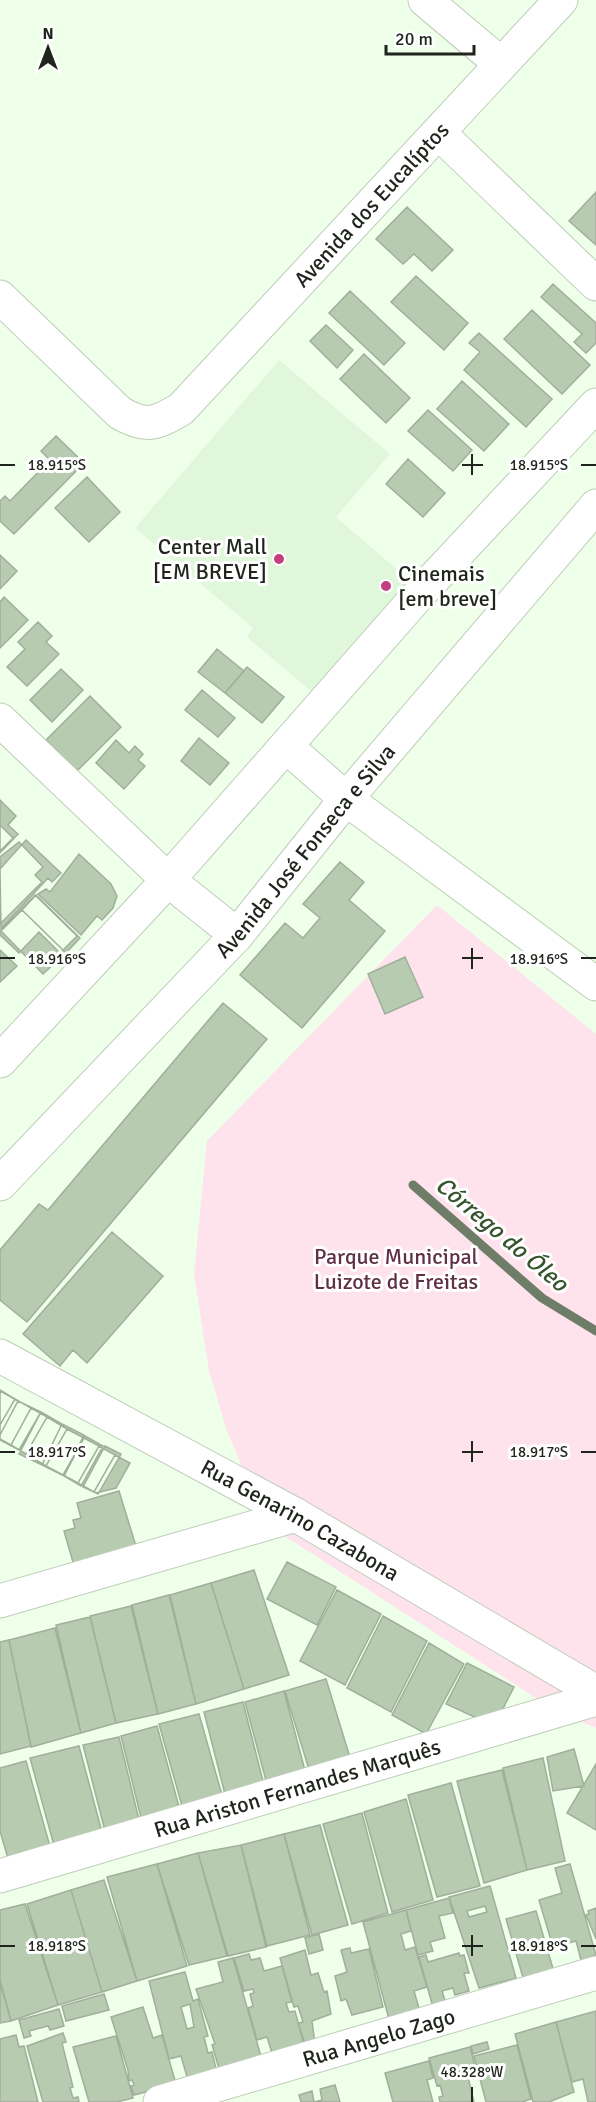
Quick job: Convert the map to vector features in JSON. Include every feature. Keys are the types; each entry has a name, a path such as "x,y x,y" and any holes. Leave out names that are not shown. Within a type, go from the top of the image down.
{"street":[{"path":"425,0 501,64"},
{"name":"Avenida dos Eucalíptos","path":"0,297 120,413 137,423 161,422 181,409 439,133 501,64 546,5"},
{"path":"439,133 596,284"},
{"path":"0,1061 168,880 423,591 596,405"},
{"name":"Avenida José Fonseca e Silva","path":"0,1184 237,935 346,800 596,506"},
{"path":"0,720 168,880 237,935"},
{"path":"286,746 346,800 596,984"},
{"name":"Rua Genarino Cazabona","path":"0,1356 296,1515 596,1692"},
{"path":"0,1601 296,1515"},
{"name":"Rua Ariston Fernandes Marquês","path":"0,1876 596,1699"},
{"name":"Rua Angelo Zago","path":"160,2102 596,1973"}],"shaded area":[{"name":"Center Mall [EM BREVE]","path":"279,360 390,454 336,517 422,591 326,704 247,637 253,628 135,528"}],"green space":[{"name":"Parque Municipal Luizote de Freitas","path":"437,905 596,1034 596,1728 556,1711 266,1524 227,1431 209,1371 194,1274 207,1141"}],"building":[{"path":"596,192 596,245 569,221"},
{"path":"407,207 453,250 432,271 414,254 403,264 376,239"},
{"path":"416,276 468,323 444,350 391,302"},
{"path":"553,284 596,323 596,343 586,353 574,342 582,334 541,297"},
{"path":"350,291 405,343 384,365 329,313"},
{"path":"532,310 590,365 562,394 504,339"},
{"path":"326,325 353,350 337,368 310,341"},
{"path":"479,333 552,399 526,427 464,370 480,352 469,343"},
{"path":"364,354 410,398 386,423 340,379"},
{"path":"462,381 509,424 484,451 437,409"},
{"path":"428,410 472,450 453,471 408,431"},
{"path":"56,436 84,463 14,534 0,521 0,501 5,496 10,501 50,460 41,451"},
{"path":"408,459 445,493 423,517 386,484"},
{"path":"87,477 120,512 89,542 55,508"},
{"path":"0,555 17,571 0,589"},
{"path":"4,597 28,620 0,648 0,602"},
{"path":"38,622 52,636 46,642 59,654 27,686 7,667 25,649 18,642"},
{"path":"217,649 244,671 225,693 198,672"},
{"path":"247,667 284,697 262,723 225,693"},
{"path":"61,669 83,690 52,722 30,700"},
{"path":"202,690 235,718 218,737 185,710"},
{"path":"90,696 121,727 77,771 46,740"},
{"path":"199,738 229,763 210,785 181,761"},
{"path":"116,740 129,753 135,746 143,754 138,760 145,766 124,789 96,763"},
{"path":"0,800 16,816 8,825 18,834 0,853"},
{"path":"0,825 13,838 0,851"},
{"path":"26,840 61,873 52,882 48,878 1,929 0,869"},
{"path":"19,842 43,867 35,875 42,882 0,924 0,857"},
{"path":"79,854 111,884 117,896 113,908 102,920 97,916 81,935 38,894 46,889 50,892"},
{"path":"340,862 364,882 349,900 385,931 302,1028 240,975 285,923 303,938 320,918 303,904"},
{"path":"35,895 77,936 60,953 39,932 19,953 0,935 0,932"},
{"path":"36,895 80,938 66,953 22,910"},
{"path":"22,910 66,953 43,974 1,931"},
{"path":"0,950 17,966 0,982"},
{"path":"405,957 423,997 385,1014 368,974"},
{"path":"223,1003 267,1039 27,1322 0,1300 0,1250 39,1204 48,1210"},
{"path":"112,1232 163,1276 87,1363 73,1350 60,1366 23,1334"},
{"path":"0,1390 15,1399 0,1425"},
{"path":"0,1391 18,1401 0,1435"},
{"path":"15,1399 31,1408 11,1445 0,1439 0,1425"},
{"path":"18,1401 41,1412 19,1450 0,1440 0,1435"},
{"path":"31,1408 47,1417 26,1454 11,1445"},
{"path":"41,1412 62,1424 42,1465 19,1454"},
{"path":"47,1417 67,1429 46,1466 26,1454"},
{"path":"62,1424 84,1435 64,1476 42,1465"},
{"path":"67,1429 84,1438 63,1475 46,1466"},
{"path":"85,1436 103,1446 81,1486 64,1476"},
{"path":"84,1438 99,1446 78,1483 63,1475"},
{"path":"99,1446 115,1455 94,1492 78,1483"},
{"path":"105,1446 121,1454 98,1494 83,1487"},
{"path":"115,1455 130,1463 116,1488 94,1492"},
{"path":"119,1491 139,1556 75,1569 64,1531 75,1528 73,1520 81,1518 77,1503"},
{"path":"287,1562 336,1587 317,1625 267,1599"},
{"path":"254,1570 289,1675 244,1689 211,1583"},
{"path":"211,1583 244,1689 196,1704 170,1595"},
{"path":"337,1590 381,1614 345,1685 300,1661"},
{"path":"169,1595 196,1704 158,1714 132,1605"},
{"path":"131,1606 158,1714 116,1723 90,1616"},
{"path":"383,1616 427,1641 391,1712 347,1688"},
{"path":"90,1617 116,1723 81,1733 56,1625"},
{"path":"55,1628 81,1733 31,1747 9,1640"},
{"path":"9,1640 31,1746 0,1754 0,1642"},
{"path":"429,1643 464,1664 426,1734 392,1715"},
{"path":"467,1663 514,1687 494,1726 446,1704"},
{"path":"326,1679 352,1764 311,1776 285,1691"},
{"path":"284,1691 307,1778 268,1788 245,1702"},
{"path":"243,1702 265,1789 226,1798 204,1712"},
{"path":"199,1714 224,1802 184,1813 159,1724"},
{"path":"157,1726 181,1814 143,1826 121,1736"},
{"path":"119,1737 141,1828 106,1835 83,1745"},
{"path":"79,1746 103,1836 55,1849 30,1758"},
{"path":"574,1749 584,1786 553,1791 547,1757"},
{"path":"543,1758 565,1861 527,1870 503,1768"},
{"path":"26,1761 51,1850 9,1862 0,1831 0,1768"},
{"path":"596,1764 596,1830 567,1813"},
{"path":"502,1770 527,1870 484,1883 457,1781"},
{"path":"451,1783 480,1886 437,1897 408,1795"},
{"path":"406,1799 433,1900 392,1912 364,1812"},
{"path":"362,1813 388,1913 352,1924 323,1824"},
{"path":"320,1825 348,1925 312,1935 284,1834"},
{"path":"284,1834 310,1935 267,1946 241,1845"},
{"path":"241,1845 266,1947 228,1956 198,1853"},
{"path":"198,1853 227,1956 189,1965 157,1864"},
{"path":"157,1864 187,1966 137,1981 107,1877"},
{"path":"570,1864 596,1955 581,1960 576,1941 553,1947 539,1900 562,1893 555,1868"},
{"path":"104,1880 137,1981 102,1992 71,1890"},
{"path":"490,1886 516,1978 479,1988 449,1897","holes":["485,1906 487,1912 469,1917 467,1911"]},
{"path":"71,1890 102,1992 58,2005 27,1904"},
{"path":"449,1898 453,1913 439,1916 445,1938 430,1942 433,1951 418,1955 406,1910"},
{"path":"25,1904 58,2005 11,2021 0,1980 0,1910"},
{"path":"596,1908 596,1939 586,1915 589,1914 588,1911"},
{"path":"406,1910 411,1931 401,1934 405,1950 415,1947 427,1987 414,1991 421,2015 390,2023 363,1922"},
{"path":"536,1911 554,1972 524,1981 506,1919"},
{"path":"319,1934 323,1950 309,1954 305,1938"},
{"path":"350,1948 351,1953 369,1949 383,2007 352,2015 346,1999 341,2001 335,1976 347,1972 341,1950"},
{"path":"305,1950 311,1975 318,1973 324,1992 327,1991 331,2014 312,2021 315,2044 306,2047 298,2023 303,2022 298,2006 294,2007 280,1958"},
{"path":"459,1953 460,1956 464,1955 469,1973 464,1973 469,1991 455,1995 453,1988 442,1991 447,2007 434,2011 419,1957 426,1955 428,1962"},
{"path":"249,1954 251,1960 260,1958 264,1971 282,1966 292,2002 286,2003 289,2012 295,2011 305,2048 273,2056 267,2037 257,2040 248,2008 253,2006 250,1994 254,1993 253,1989 244,1991 234,1958"},
{"path":"233,1958 262,2060 220,2072 212,2045 215,2044 196,1989 223,1982 218,1962"},
{"path":"185,1972 193,2001 198,1999 208,2036 204,2037 208,2053 212,2052 217,2073 188,2080 181,2056 169,2059 149,1981","holes":["190,2004 194,2027 187,2029 181,2007"]},
{"path":"0,1982 11,2021 0,2023"},
{"path":"104,1994 109,2010 66,2021 62,2006"},
{"path":"143,2007 153,2038 162,2035 176,2084 134,2095 131,2086 134,2085 132,2080 129,2081 128,2070 111,2017"},
{"path":"59,2009 64,2026 50,2030 48,2026 29,2031 31,2036 24,2038 19,2020"},
{"path":"596,2011 596,2102 588,2102 583,2079 572,2082 556,2022"},
{"path":"556,2022 574,2092 549,2102 533,2102 515,2034"},
{"path":"63,2033 66,2042 62,2043 73,2087 70,2088 73,2098 78,2097 79,2102 43,2102 27,2046"},
{"path":"16,2035 19,2047 24,2046 38,2102 0,2102 0,2039"},
{"path":"116,2036 133,2098 117,2102 89,2102 73,2047"},
{"path":"487,2042 489,2049 473,2054 471,2046"},
{"path":"517,2045 531,2099 522,2102 486,2102 474,2056"},
{"path":"470,2047 477,2075 468,2077 474,2102 440,2102 439,2097 443,2096 440,2085 437,2086 429,2058"},
{"path":"429,2061 433,2078 427,2080 433,2102 393,2102 385,2073"},
{"path":"335,2085 340,2102 314,2102 322,2100 320,2089"},
{"path":"312,2091 314,2102 301,2102 299,2095"}],"waterway":[{"name":"Córrego do Óleo","path":"413,1185 542,1298 596,1331"}],"place":[{"name":"Center Mall [EM BREVE]","path":"279,559"},
{"name":"Cinemais [em breve]","path":"386,586"}]}
